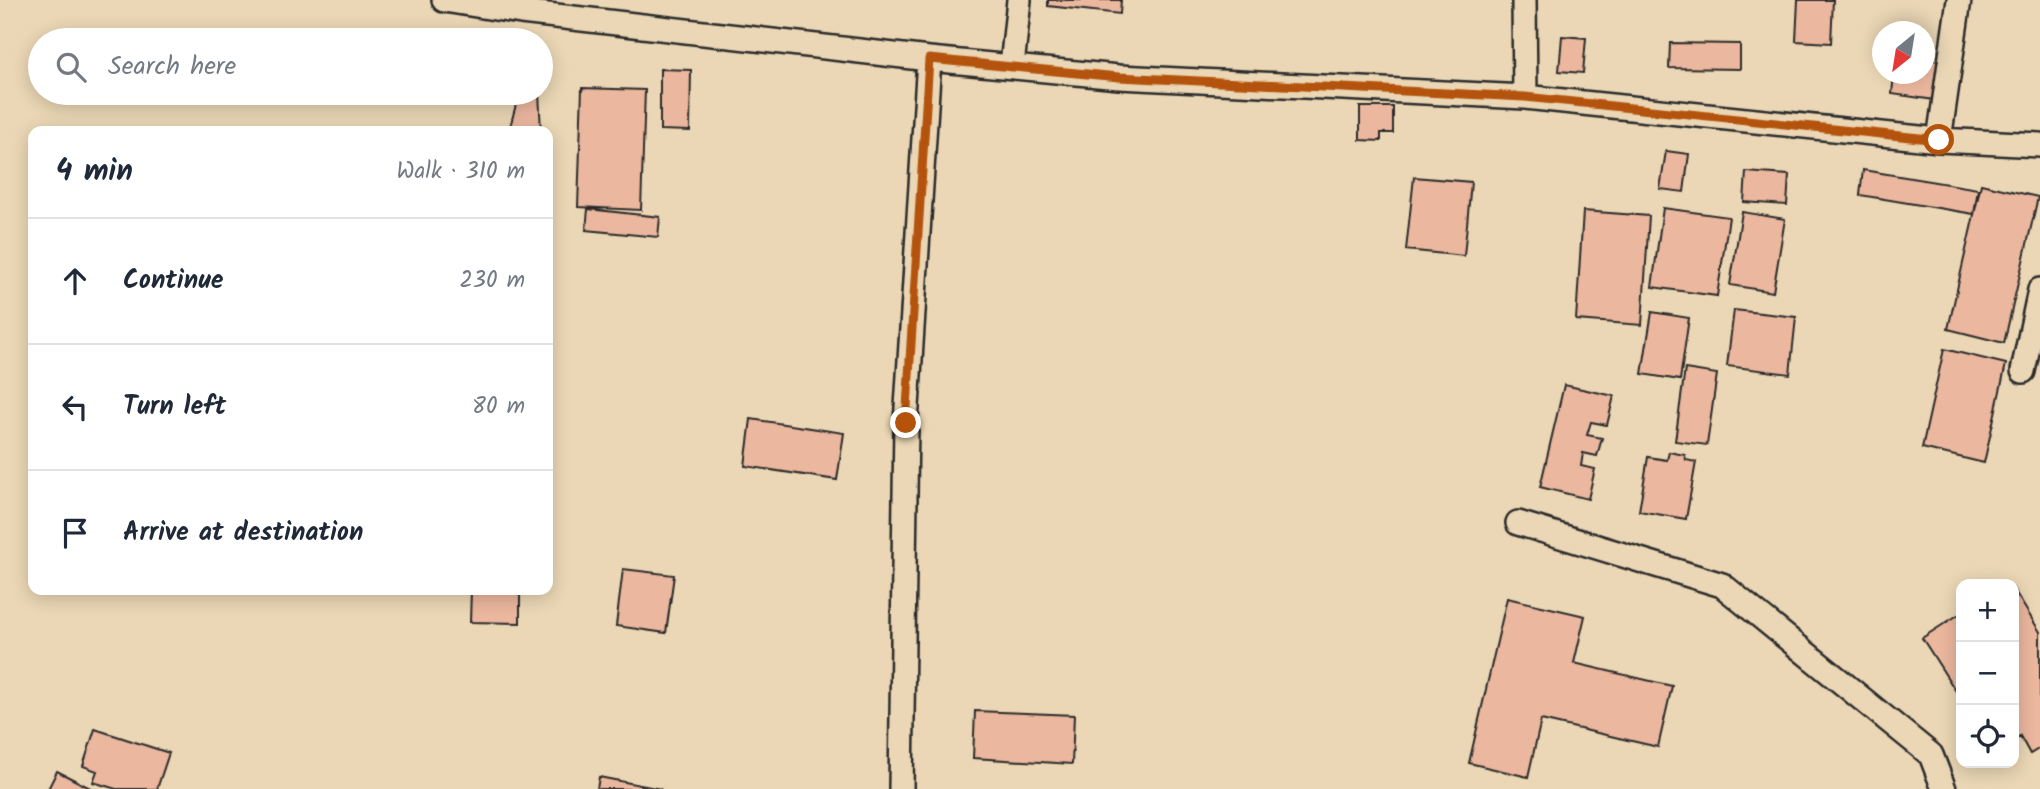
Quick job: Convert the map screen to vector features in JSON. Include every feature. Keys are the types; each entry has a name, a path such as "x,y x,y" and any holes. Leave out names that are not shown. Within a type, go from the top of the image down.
{"street":[{"path":"444,0 522,6 929,59 1119,77 1525,97 1939,140 2040,145"},
{"path":"1012,65 1019,0"},
{"path":"1524,0 1525,97"},
{"path":"1939,140 1959,0"},
{"path":"901,789 906,423 929,59"},
{"path":"2023,371 2040,290"},
{"path":"1518,523 1722,585 1931,755 1944,789"}],"building":[{"path":"1048,0 1121,0 1120,14 1048,6"},
{"path":"1798,0 1833,0 1831,43 1796,41"},
{"path":"1562,36 1586,38 1583,73 1559,71"},
{"path":"1670,43 1740,44 1740,69 1669,68"},
{"path":"1935,60 1940,61 1935,100 1892,94 1893,84 1935,84"},
{"path":"660,69 691,70 690,131 660,130"},
{"path":"582,88 645,90 641,210 578,207"},
{"path":"516,105 540,105 541,126 510,126"},
{"path":"1360,107 1393,107 1393,133 1381,133 1381,141 1360,140"},
{"path":"1666,151 1689,154 1684,192 1660,189"},
{"path":"1863,170 1978,189 1974,214 1860,195"},
{"path":"1746,172 1789,175 1787,205 1744,202"},
{"path":"1414,177 1471,182 1464,256 1406,250"},
{"path":"1981,184 2038,197 2004,343 1948,329"},
{"path":"1663,208 1729,217 1717,296 1652,287"},
{"path":"588,209 660,217 658,237 586,230"},
{"path":"1583,211 1649,216 1642,325 1576,320"},
{"path":"1742,212 1785,219 1773,292 1730,285"},
{"path":"1734,310 1796,317 1790,374 1727,366"},
{"path":"1652,312 1689,318 1680,380 1642,374"},
{"path":"1944,349 2006,364 1984,463 1922,448"},
{"path":"1685,369 1717,374 1707,445 1675,441"},
{"path":"1564,385 1614,396 1607,425 1591,422 1587,435 1602,438 1597,456 1583,453 1581,466 1595,469 1588,499 1540,487"},
{"path":"751,419 844,433 837,480 745,466"},
{"path":"1669,452 1685,455 1686,460 1696,462 1686,519 1639,511 1648,457 1667,460"},
{"path":"623,569 674,575 666,633 616,626"},
{"path":"471,595 520,595 520,623 470,622"},
{"path":"1507,598 1585,616 1574,663 1672,686 1658,747 1541,720 1528,777 1469,763"},
{"path":"2019,598 2040,632 2040,748 2030,754 2020,736"},
{"path":"1956,616 1956,691 1922,638"},
{"path":"975,711 1074,715 1072,764 973,758"},
{"path":"95,729 169,753 157,789 116,789 93,782 97,771 83,766"},
{"path":"57,771 92,789 48,789"},
{"path":"599,777 661,789 597,789"}],"route":[{"path":"906,423 929,59 1119,77 1525,97 1939,140"}]}
